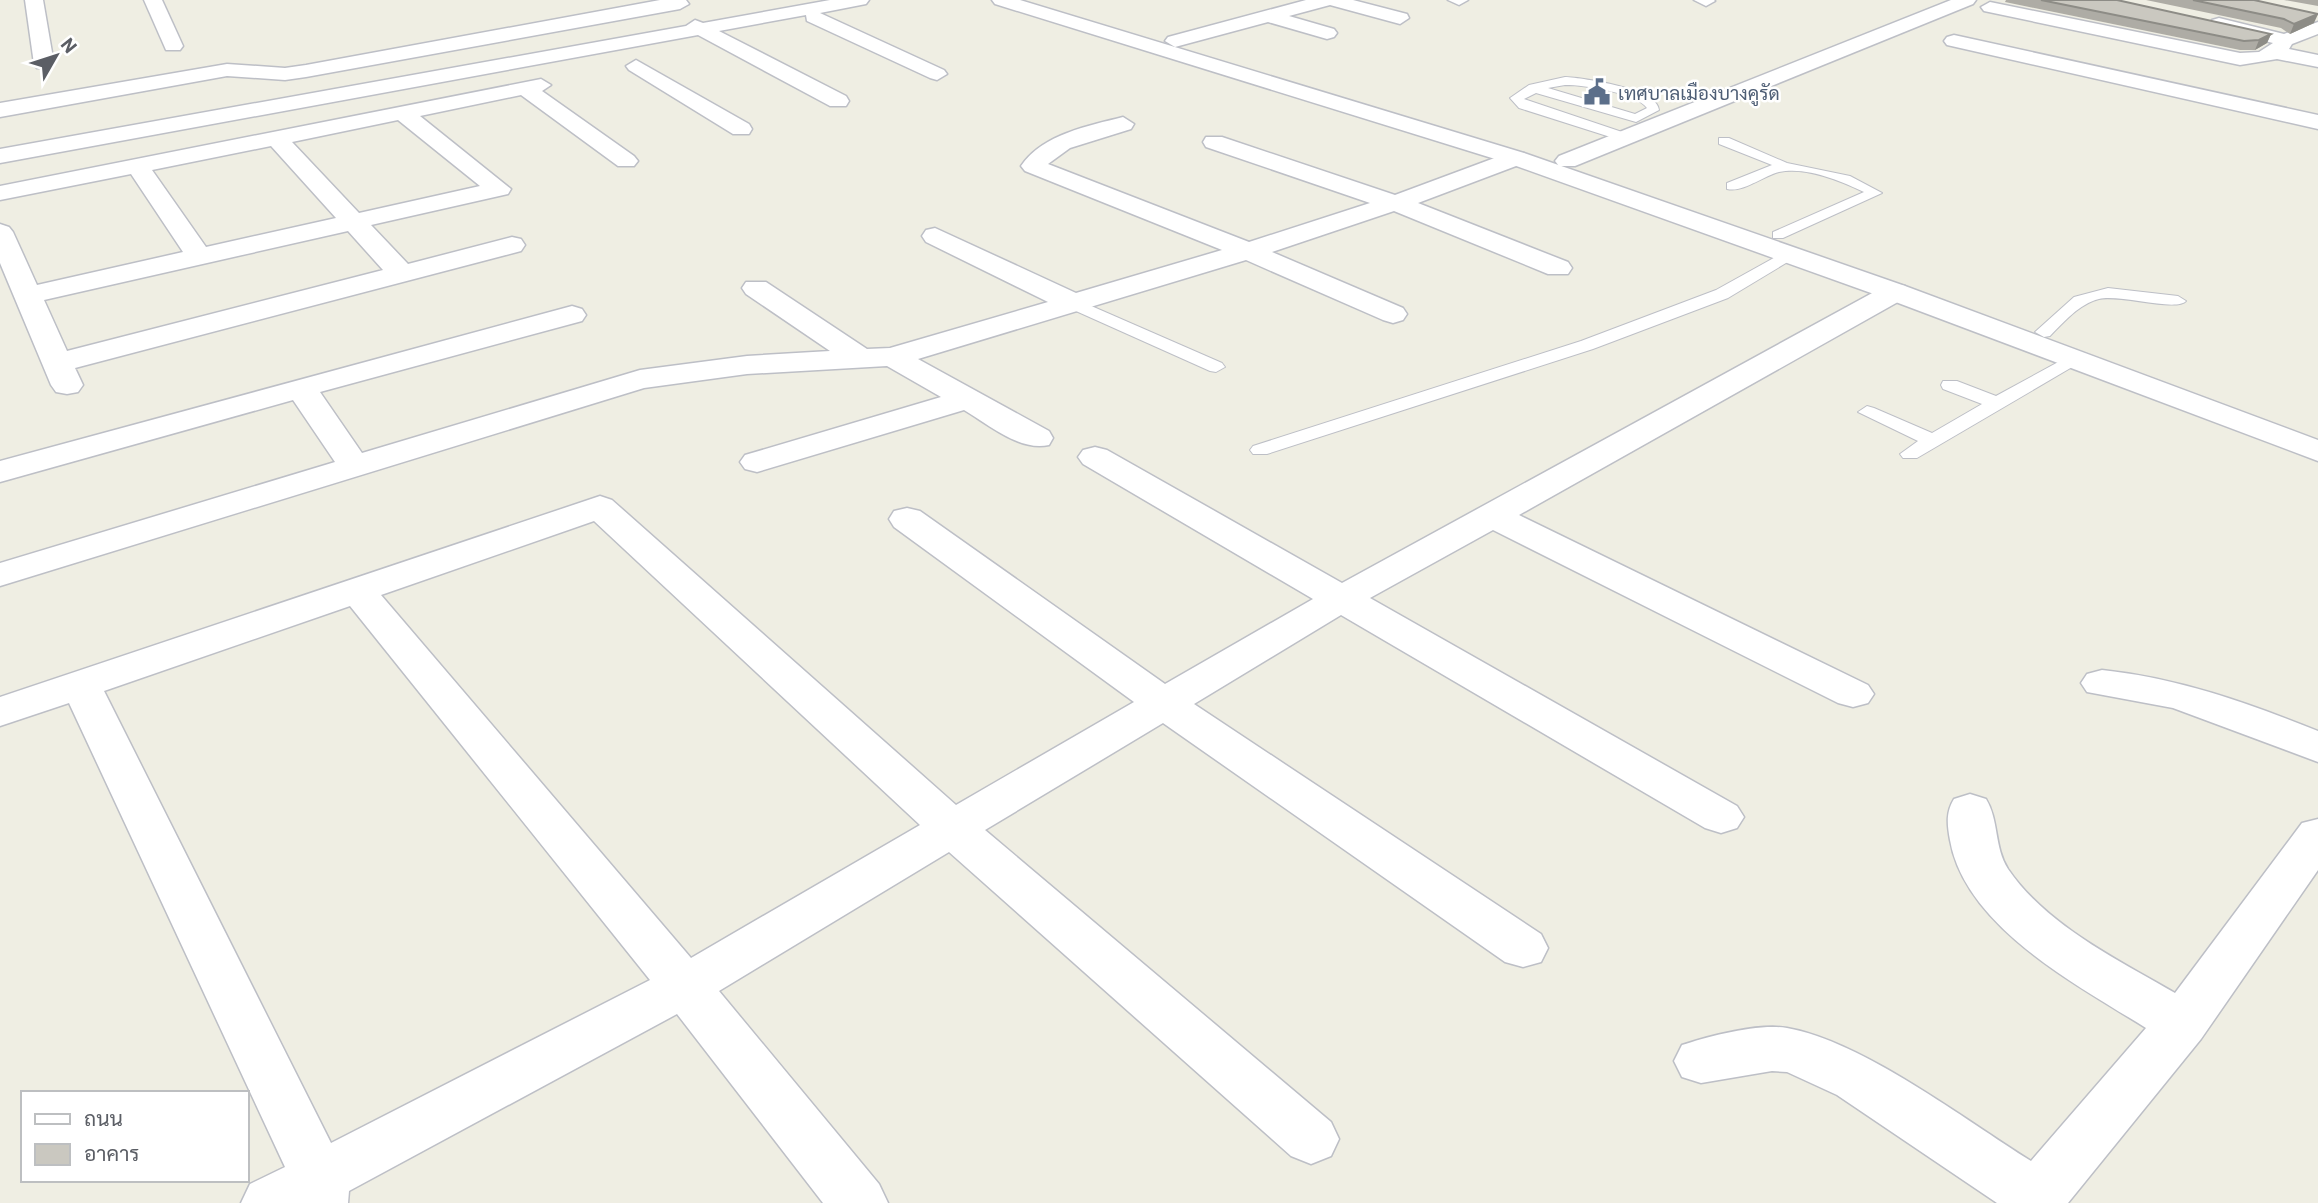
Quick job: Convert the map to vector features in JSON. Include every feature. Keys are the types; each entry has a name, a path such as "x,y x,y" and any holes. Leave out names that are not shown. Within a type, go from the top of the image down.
{"street":[{"path":"34,0 44,64"},
{"path":"153,0 173,46"},
{"path":"2,106 227,71 285,74 306,71 680,4 668,0"},
{"path":"0,146 860,0"},
{"path":"1001,0 1166,44 1329,0 1400,18"},
{"path":"1032,0 1541,160 2044,332 2318,433"},
{"path":"0,575 640,379 747,365 892,357 1248,251 1395,203 1626,138 1967,0"},
{"path":"1990,7 2240,59 2257,60 2314,24"},
{"path":"695,27 823,14 937,74"},
{"path":"797,34 823,14"},
{"path":"1269,16 1326,33"},
{"path":"2196,19 2273,35 2280,47 2318,61"},
{"path":"695,27 838,101"},
{"path":"697,54 772,39"},
{"path":"1954,40 2318,122"},
{"path":"611,71 673,58"},
{"path":"2212,65 2208,73 2214,81 2218,99"},
{"path":"636,66 741,129"},
{"path":"0,193 562,81"},
{"path":"524,88 626,161"},
{"path":"0,156 347,89"},
{"path":"28,295 499,189 403,113"},
{"path":"1123,124 1064,143 1041,155 1033,166 1067,182 1248,251 1393,314"},
{"path":"276,138 402,274"},
{"path":"1214,142 1395,203 1558,268"},
{"path":"137,166 200,257"},
{"path":"0,232 63,374 402,274 512,245"},
{"path":"935,236 1073,303"},
{"path":"1784,245 1895,292 2318,451"},
{"path":"756,288 858,357"},
{"path":"81,685 303,1194 685,986 954,830 1341,599 1895,292"},
{"path":"0,472 454,344 572,314"},
{"path":"892,357 964,400 1037,438"},
{"path":"302,389 355,467"},
{"path":"757,462 964,400"},
{"path":"1095,457 1721,817"},
{"path":"0,712 600,507 954,830 1311,1139"},
{"path":"1490,515 1853,694"},
{"path":"907,519 1165,704 1523,948"},
{"path":"357,590 685,986 858,1203"},
{"path":"2102,683 2144,686 2214,705 2318,748"},
{"path":"1970,810 1972,838 1978,859 2000,894 2040,933 2182,1024"},
{"path":"1701,1062 1772,1049 1788,1050 1823,1062 1856,1079 2035,1200 2182,1024 2318,835"}],"lane":[{"path":"1626,138 1516,101 1533,88 1560,80 1580,81 1645,99 1653,105 1653,110 1636,118"},
{"path":"1533,88 1661,124"},
{"path":"1724,141 1772,159 1783,166"},
{"path":"1259,450 1587,345 1722,294 1784,245 1875,194 1866,186 1799,167 1783,166 1732,186"},
{"path":"2044,332 2088,296 2114,293 2178,302"},
{"path":"1073,303 1216,367"},
{"path":"1910,454 1994,402 2073,359"},
{"path":"1950,384 1994,402"},
{"path":"1867,412 1932,440"}],"building":[{"path":"2041,0 2117,0 2271,34 2259,40 2244,41"},
{"path":"2193,0 2254,0 2318,14 2294,24 2284,19"}],"place":[{"name":"เทศบาลเมืองบางคูรัด","path":"1597,92"}]}
